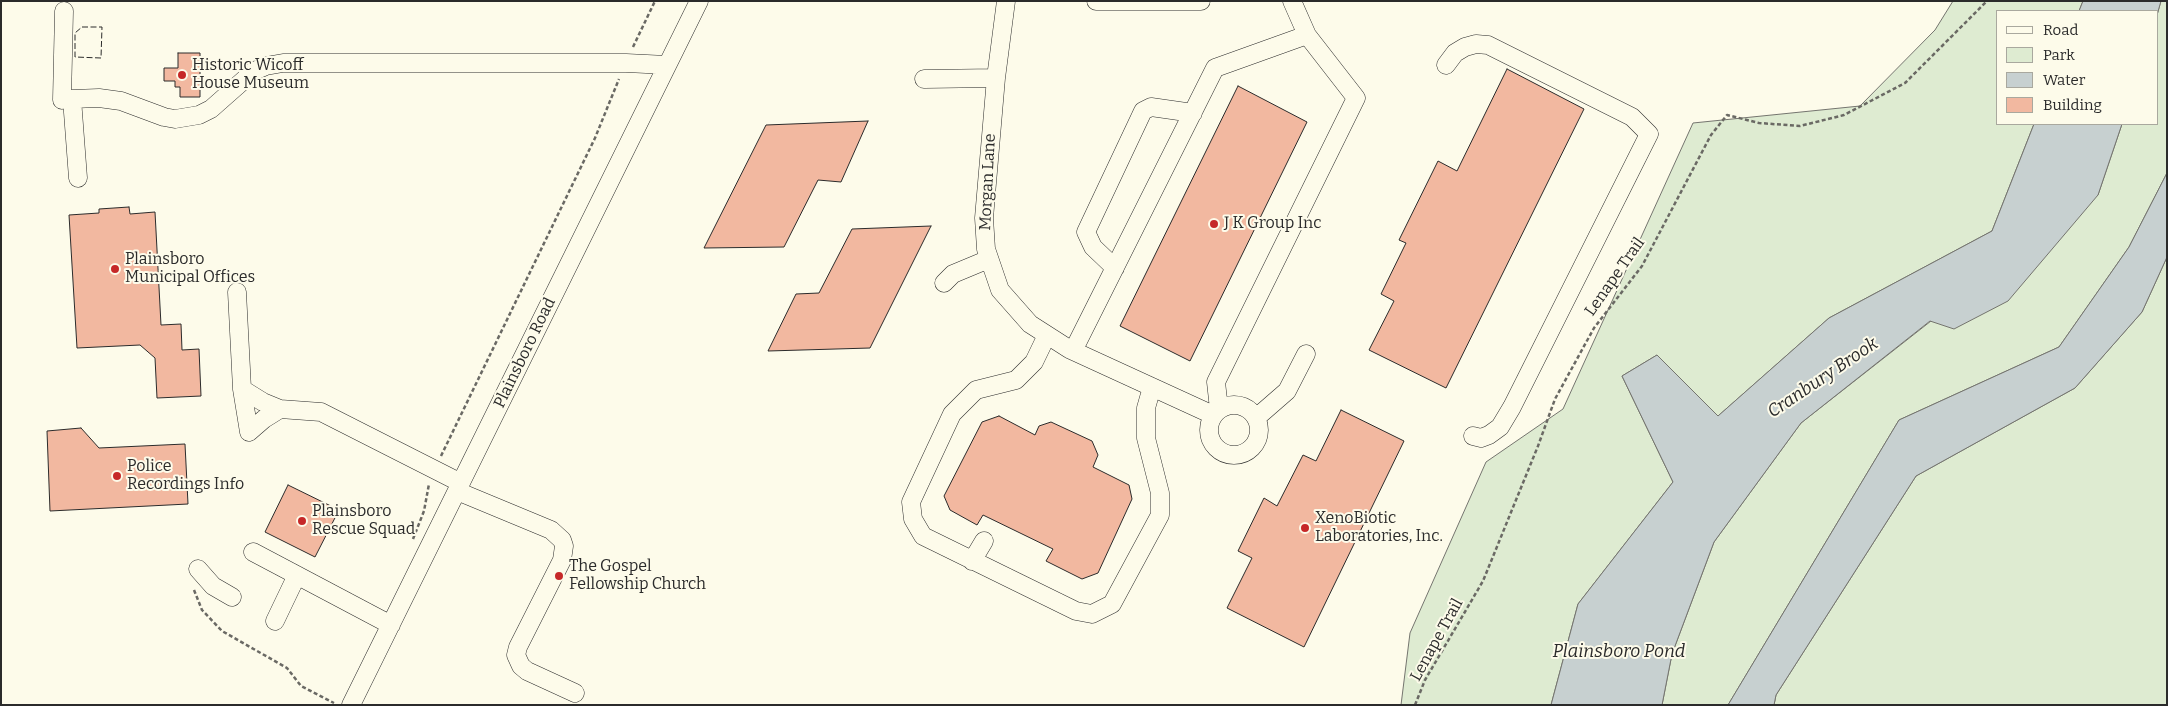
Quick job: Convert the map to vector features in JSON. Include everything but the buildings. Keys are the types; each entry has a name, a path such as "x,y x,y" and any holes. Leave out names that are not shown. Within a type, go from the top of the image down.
{"street":[{"name":"Plainsboro Road","path":"351,705 699,1"},
{"name":"Morgan Lane","path":"1006,1 996,78 984,218 986,249 1000,290 1030,324 1073,351 1152,387 1216,412"},
{"path":"1096,1 1201,1"},
{"path":"1216,412 1232,405 1241,406 1249,410 1256,418 1259,427 1257,441 1252,449 1236,456 1219,452 1210,440 1209,424 1216,412 1216,382 1356,98 1307,35 1292,1"},
{"path":"62,100 64,11"},
{"path":"1073,351 1215,68 1307,35"},
{"path":"1446,64 1455,53 1465,47 1476,44 1488,45 1632,117 1649,134 1512,407 1500,427 1490,436 1481,438 1473,436"},
{"path":"78,178 72,99 99,98 121,101 164,117 175,119 199,115 211,109 254,71 266,66 283,63 626,62 667,64"},
{"path":"924,79 996,78"},
{"path":"1114,268 1093,248 1086,232 1143,111 1152,107 1193,113"},
{"path":"944,283 953,274 989,259"},
{"path":"237,292 242,389 249,432 264,419 280,409"},
{"path":"1048,335 1034,362 1016,380 976,390 952,414 911,502 913,518 923,536 1076,611 1092,614 1112,604 1160,515 1160,493 1146,438 1146,408 1152,387"},
{"path":"1256,418 1287,391 1306,354"},
{"path":"242,389 263,402 280,409 321,412 435,469 459,487 551,530 562,540 564,546 562,560 518,647 516,655 521,666 527,671 575,693"},
{"path":"972,561 984,541"},
{"path":"253,552 390,624"},
{"path":"198,569 213,586 232,597"},
{"path":"275,621 297,575"}],"path":[{"path":"412,542 424,511 435,469 595,138 626,62 655,1"},
{"name":"Lenape Trail","path":"1415,705 1425,680 1483,581 1555,399 1594,328 1642,266 1711,135 1727,115 1760,123 1800,126 1844,115 1905,84 1987,1"},
{"path":"191,585 202,610 222,631 287,668 301,686 335,702 334,705"}],"green space":[{"path":"1953,1 2083,1 2079,10 1996,10 1996,125 2034,125 1992,231 1829,318 1718,416 1657,355 1622,376 1673,482 1578,604 1551,705 1401,705 1410,633 1486,462 1563,409 1693,123 1860,106 1935,30"},
{"path":"2161,1 2167,1 2167,173 2129,247 2059,347 1899,420 1728,705 1662,705 1672,654 1714,542 1801,423 1931,321 2098,195 2122,125 2158,125 2158,12"},
{"path":"2167,257 2167,705 1774,705 1776,695 1916,476 2075,388 2142,312"}],"water":[{"path":"2083,1 2161,1 2158,12 2079,10"},
{"name":"Plainsboro Pond","path":"2034,125 2122,125 2098,195 2008,301 1954,329 1930,321 1801,423 1714,542 1672,654 1662,705 1551,705 1578,604 1673,482 1622,376 1657,355 1718,416 1829,318 1992,231"},
{"path":"2167,173 2167,257 2142,312 2075,388 1916,476 1776,695 1774,705 1728,705 1899,420 2059,347 2129,247"}],"fence":[{"path":"82,27 102,27 101,58 75,57 75,33 82,27"}],"place":[{"name":"Historic Wicoff House Museum","path":"182,75"},
{"name":"J K Group Inc","path":"1214,224"},
{"name":"Plainsboro Municipal Offices","path":"115,269"},
{"name":"Police Recordings Info","path":"117,476"},
{"name":"Plainsboro Rescue Squad","path":"302,521"},
{"name":"XenoBiotic Laboratories, Inc.","path":"1305,528"},
{"name":"The Gospel Fellowship Church","path":"559,576"}],"water label":[{"name":"Cranbury Brook","path":"1823,378"}]}
